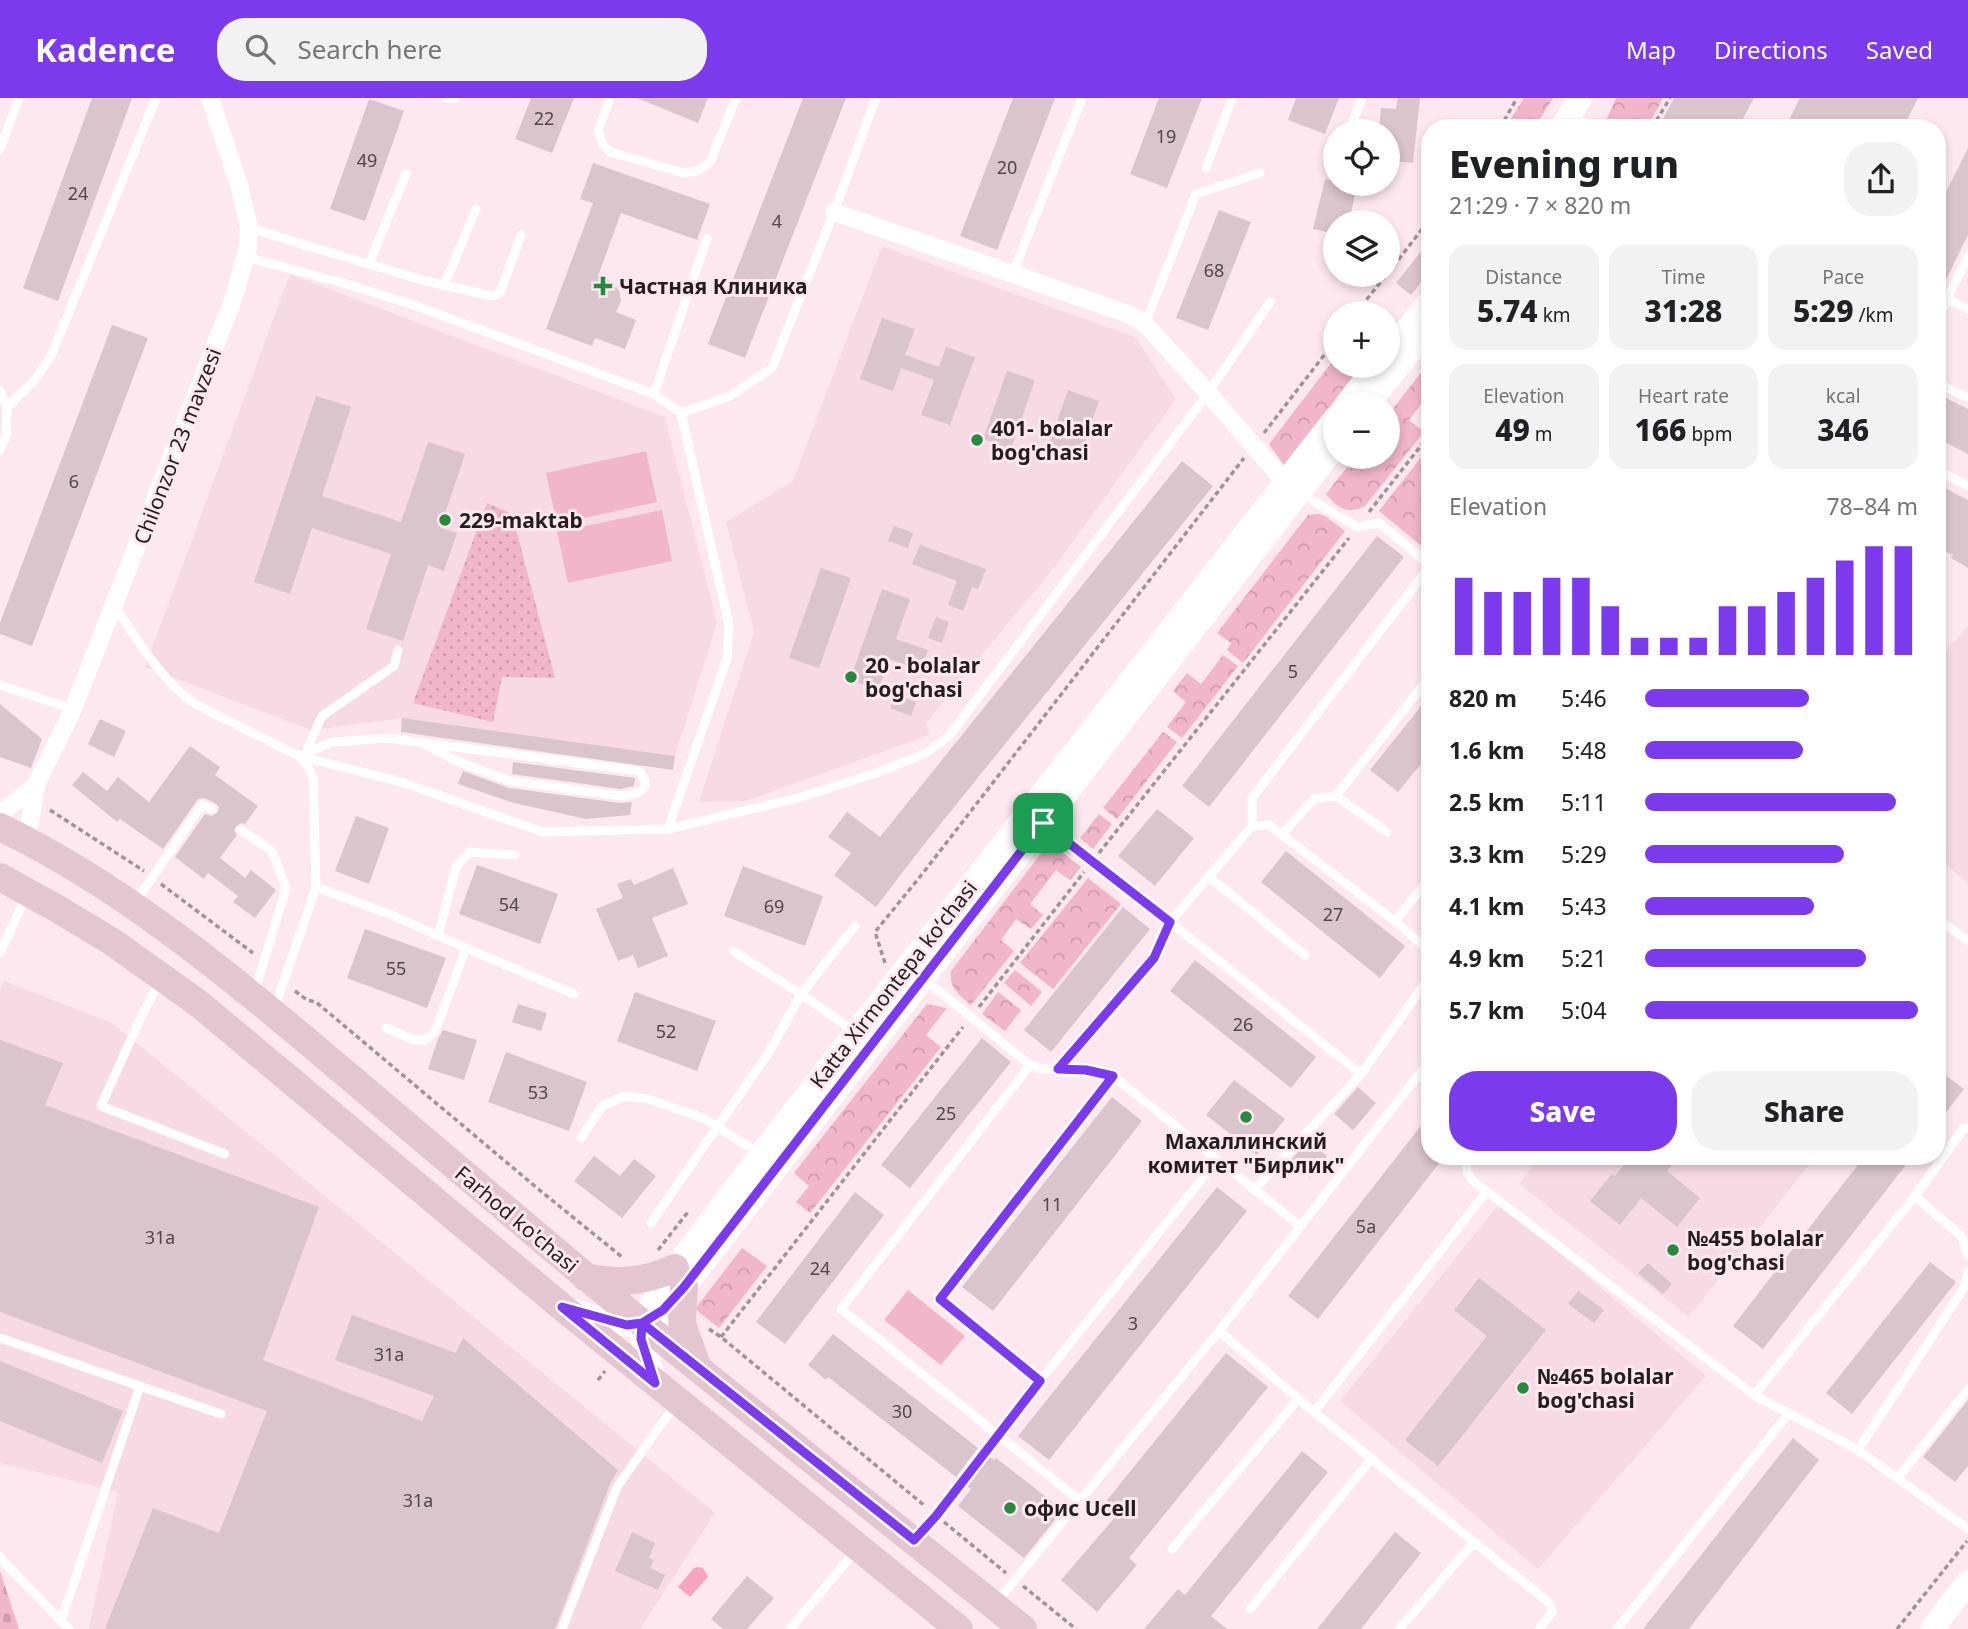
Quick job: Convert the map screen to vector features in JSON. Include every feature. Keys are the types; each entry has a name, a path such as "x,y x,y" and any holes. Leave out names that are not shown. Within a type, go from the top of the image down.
{"main road":[{"path":"1581,119 1597,98"},
{"path":"1400,339 1421,312"},
{"path":"1378,392 1421,338"},
{"path":"1357,392 1368,378"},
{"name":"Katta Xirmontepa koʻchasi","path":"642,1323 670,1271 856,1032 1036,817 1292,487 1323,438"},
{"name":"Katta Xirmontepa koʻchasi","path":"1292,487 1323,457"},
{"name":"Katta Xirmontepa koʻchasi","path":"670,1271 923,979 1036,817"},
{"name":"Farhod ko'chasi","path":"0,827 27,840 132,906 201,954 585,1277 1023,1629"},
{"name":"Farhod ko'chasi","path":"0,877 111,941 198,1003 562,1307 960,1629"},
{"path":"585,1277 610,1282 637,1281 670,1271 683,1327 698,1368"},
{"path":"562,1307 627,1325 642,1323 641,1339 655,1383"},
{"path":"1932,1629 1968,1582"},
{"path":"1951,1629 1968,1606"}],"street":[{"name":"Chilonzor 23 mavzesi","path":"27,840 35,792 73,709 114,606 233,300 246,257 249,228 240,188 209,98"},
{"path":"834,212 1128,314 1144,324 1292,487"},
{"name":"Chilonzor 23 mavzesi","path":"0,814 35,792"}],"lane":[{"path":"0,149 19,98"},
{"path":"8,407 35,380 51,356 156,98"},
{"path":"446,98 456,98"},
{"path":"610,98 598,130 603,145 610,152 684,173 697,171 710,162 736,98"},
{"path":"681,413 730,396 772,368 876,98"},
{"path":"1012,275 1082,98"},
{"path":"1206,168 1232,98"},
{"path":"1354,119 1362,98"},
{"path":"1144,324 1196,194 1260,173"},
{"path":"369,264 406,174"},
{"path":"444,286 476,209"},
{"path":"249,228 444,286 492,296 500,293 521,235"},
{"path":"654,394 707,238"},
{"path":"1968,256 1947,299 1968,309"},
{"path":"246,257 411,304 654,394 681,413 729,625 727,658 668,829"},
{"path":"114,606 155,664 181,694 195,704 302,755 401,782 543,832 668,829 798,798 876,773 926,753 949,736 1208,393 1270,302"},
{"path":"1946,387 1968,398"},
{"path":"0,390 8,407 5,436 0,450"},
{"path":"1946,475 1968,486"},
{"path":"1292,487 1357,527 1379,523 1421,558"},
{"path":"1058,1069 1154,958 1170,922 1252,826 1252,798 1421,577"},
{"path":"302,755 322,716 394,666 398,650"},
{"path":"0,685 73,709"},
{"path":"1336,796 1421,687"},
{"path":"302,755 332,742 387,738 420,742 639,771 644,776 645,785 642,791 621,796 510,781 459,762 420,742"},
{"path":"263,1004 284,982 316,887 313,777 302,755"},
{"path":"1281,835 1314,799 1336,796 1387,832"},
{"path":"132,906 202,804 212,809"},
{"path":"1036,817 1361,1074"},
{"path":"1252,826 1269,825 1395,921 1421,944"},
{"path":"241,830 272,851 286,888 264,961 263,1004"},
{"path":"438,936 456,867 463,858 469,852 515,855"},
{"path":"1208,876 1305,955"},
{"path":"316,887 392,915 574,994"},
{"path":"1395,921 1421,889"},
{"path":"0,953 28,892"},
{"path":"1946,925 1968,941"},
{"path":"650,1223 769,1052 801,994 855,926"},
{"path":"386,1028 415,1040 425,1040 435,1032 466,948"},
{"path":"733,951 856,1032"},
{"path":"162,976 101,1106 225,1154"},
{"path":"923,979 1030,1065 1041,1069 1086,1070 1113,1076 1300,1226"},
{"path":"1254,1189 1361,1074 1421,989"},
{"path":"1030,1065 841,1309 1079,1500"},
{"path":"994,1606 1219,1331 1421,1071"},
{"path":"1040,1381 940,1299 1113,1076"},
{"path":"581,1138 601,1106 625,1096 648,1099 703,1118 761,1154"},
{"path":"1946,1152 1964,1128 1968,1128"},
{"path":"914,1540 936,1516 998,1434 1217,1160"},
{"path":"1466,1165 1473,1181 1754,1395 1858,1450 1968,1529"},
{"path":"1754,1395 1937,1165"},
{"path":"1314,1412 1487,1191"},
{"path":"1914,1196 1962,1237 1968,1256"},
{"path":"1858,1450 1965,1286 1968,1271"},
{"path":"1219,1331 1298,1399 1548,1602 1553,1611 1539,1629"},
{"path":"0,1338 221,1414"},
{"path":"61,1621 140,1386"},
{"path":"1898,1478 1968,1389"},
{"path":"1172,1549 1298,1399"},
{"path":"562,1629 617,1487 679,1402"},
{"path":"1617,1629 1789,1413"},
{"path":"1250,1609 1371,1458"},
{"path":"1399,1629 1474,1542"},
{"path":"790,1629 859,1548"},
{"path":"0,1556 69,1629"}],"path":[{"path":"1505,119 1517,98"},
{"path":"1657,119 1670,98"},
{"path":"1400,257 1421,231"},
{"path":"1366,301 1377,287"},
{"path":"886,965 875,932 1323,357"},
{"path":"721,1337 1421,445"},
{"path":"35,792 264,961"},
{"path":"284,982 307,1000 316,1002 626,1260"},
{"path":"670,1271 694,1206"},
{"path":"700,1324 721,1337 1076,1629"},
{"path":"598,1380 608,1367"},
{"path":"1897,1629 1968,1539"}],"shaded area":[{"path":"882,246 1135,337 1176,399 1056,565 926,723 929,735 746,801 699,802 754,632 726,522 793,481"},
{"name":"229-maktab","path":"290,274 665,417 717,623 675,756 403,718 311,730 145,667"},
{"path":"1968,627 1968,883 1946,865 1946,650"},
{"path":"4,981 112,1023 715,1513 640,1629 89,1629 118,1492 0,1463 0,992"},
{"name":"№455 bolalar bog'chasi","path":"1534,1165 1809,1165 1689,1317 1519,1184"},
{"name":"№465 bolalar bog'chasi","path":"1500,1203 1706,1376 1538,1569 1340,1401"},
{"path":"694,1568 703,1568 708,1577 690,1597 678,1587"}],"green space":[{"path":"1524,98 1553,98 1540,119 1511,119"},
{"path":"1616,98 1663,98 1652,119 1607,119"},
{"path":"1421,373 1421,404 1409,420 1421,430 1421,436 1400,462 1400,400"},
{"path":"1323,374 1323,378 1352,378 1341,392 1323,392 1323,415 1284,465 1269,444"},
{"path":"646,451 657,502 557,524 546,473"},
{"path":"1421,457 1421,546 1379,511"},
{"path":"1346,469 1394,469 1365,506 1359,509 1343,509 1326,494"},
{"path":"487,503 512,514 555,678 502,677 493,722 413,703"},
{"path":"662,510 672,561 568,583 557,532"},
{"path":"1319,514 1345,531 1243,663 1227,650 1231,643 1217,633 1308,515"},
{"path":"1223,655 1238,666 1182,738 1167,727 1186,702 1173,691 1187,673 1201,684"},
{"path":"1163,732 1177,742 1117,819 1103,808"},
{"path":"1099,814 1112,824 1093,849 1080,838"},
{"path":"1050,848 1059,850 1081,867 1070,880 1056,870 1030,904 1043,915 1031,929 1016,919 1001,940 1014,951 971,1005 953,987 951,971 1042,852"},
{"path":"1088,878 1121,904 1053,989 1020,963"},
{"path":"1015,970 1042,992 1031,1006 1004,983"},
{"path":"998,992 1021,1010 1005,1031 982,1014"},
{"path":"927,1004 947,1008 926,1035 941,1047 810,1213 796,1202 809,1186 794,1173"},
{"path":"742,1248 767,1266 719,1328 695,1309"},
{"path":"908,1290 965,1336 941,1365 884,1320"},
{"path":"0,1571 19,1629 0,1629"}],"building":[{"path":"92,98 132,98 58,301 23,288"},
{"path":"531,98 574,98 552,153 515,139"},
{"path":"637,98 708,98 698,123"},
{"path":"803,98 846,98 745,358 708,344"},
{"path":"1013,98 1055,98 997,250 960,236"},
{"path":"1159,98 1202,98 1167,188 1130,174"},
{"path":"1296,98 1339,98 1331,119 1323,119 1323,133 1288,120"},
{"path":"1398,98 1420,98 1413,163 1400,162 1400,119 1380,119 1381,108 1396,109"},
{"path":"1674,98 1754,98 1743,119 1663,119"},
{"path":"1800,98 1918,98 1908,119 1790,119"},
{"path":"369,99 404,111 365,221 330,209"},
{"path":"1968,148 1968,235 1946,280 1946,192"},
{"path":"593,163 710,204 697,240 621,213 598,276 610,281 619,290 621,301 616,312 636,320 625,349 595,338 592,346 546,329 593,203 580,199"},
{"path":"1323,187 1323,196 1355,196 1352,210 1323,210 1323,231 1313,229"},
{"path":"1219,210 1251,222 1208,330 1176,318"},
{"path":"1421,251 1421,282 1411,295 1400,286 1400,278"},
{"path":"882,318 915,329 905,355 939,367 946,347 975,357 950,425 921,415 934,380 901,368 893,391 860,379"},
{"path":"112,325 148,338 32,646 0,634 0,623"},
{"path":"1007,371 1035,380 1011,449 983,439"},
{"path":"1068,390 1099,401 1078,461 1047,450"},
{"path":"316,396 351,407 322,496 401,522 428,442 465,454 440,528 457,533 444,571 428,565 403,641 366,629 391,554 312,528 290,594 254,582"},
{"path":"1946,398 1968,409 1968,454 1946,443"},
{"path":"1182,461 1213,486 876,907 834,875 851,853 828,837 847,812 880,837"},
{"path":"1946,489 1968,500 1968,568 1951,558 1953,555 1946,552"},
{"path":"894,526 913,533 908,548 888,541"},
{"path":"1377,536 1404,557 1209,807 1182,786"},
{"path":"920,545 986,569 978,589 972,587 963,611 948,605 957,581 912,564"},
{"path":"821,568 851,578 819,668 789,658"},
{"path":"882,589 910,599 896,639 928,650 921,670 889,659 878,690 850,680"},
{"path":"936,617 949,622 942,643 928,638"},
{"path":"895,694 916,702 911,716 890,708"},
{"path":"0,704 42,739 31,768 0,757"},
{"path":"1421,706 1421,764 1398,792 1370,770"},
{"path":"402,718 675,756 673,770 401,732"},
{"path":"100,719 126,731 114,757 88,744"},
{"path":"190,746 220,767 215,775 258,806 245,824 236,826 234,830 237,835 220,858 245,878 251,870 276,890 255,918 233,902 238,896 208,873 204,879 175,857 205,814 212,816 218,812 219,807 215,803 204,798 198,799 163,849 120,819 117,822 72,785 83,772 107,791 118,777 149,802"},
{"path":"513,762 635,778 634,786 621,789 512,774"},
{"path":"463,771 509,788 620,803 632,802 630,815 586,819 514,803 458,784"},
{"path":"1157,809 1194,838 1155,886 1118,856"},
{"path":"356,816 389,828 369,884 335,871"},
{"path":"1286,851 1405,946 1380,978 1261,882"},
{"path":"477,865 558,894 540,944 459,914"},
{"path":"743,866 823,896 805,946 724,916"},
{"path":"673,868 688,904 652,918 668,956 638,968 633,955 618,961 596,909 623,898 617,884 631,879 634,885"},
{"path":"1123,907 1150,929 1051,1052 1024,1030"},
{"path":"365,929 446,958 427,1008 347,978"},
{"path":"1195,960 1316,1057 1291,1088 1170,991"},
{"path":"635,992 716,1021 697,1071 617,1041"},
{"path":"518,1004 547,1013 541,1031 512,1022"},
{"path":"443,1030 477,1040 464,1080 428,1069"},
{"path":"982,1038 1011,1062 910,1188 881,1165"},
{"path":"0,1040 63,1063 45,1105 319,1207 263,1360 422,1421 434,1396 335,1360 352,1315 456,1353 463,1338 618,1470 610,1484 555,1629 105,1629 153,1508 219,1533 267,1411 0,1312"},
{"path":"506,1052 587,1082 569,1131 488,1102"},
{"path":"1946,1076 1964,1089 1946,1112"},
{"name":"Махаллинский комитет \"Бирлик\"","path":"1234,1080 1285,1119 1257,1155 1206,1115"},
{"path":"1358,1087 1376,1103 1353,1130 1334,1114"},
{"path":"1112,1097 1142,1121 993,1311 962,1287"},
{"path":"1421,1126 1421,1165 1438,1165 1318,1319 1288,1296"},
{"path":"1308,1141 1327,1156 1310,1177 1290,1161"},
{"path":"594,1156 620,1176 634,1159 656,1176 622,1218 574,1181"},
{"path":"1624,1165 1672,1165 1667,1171 1700,1198 1677,1227 1641,1198 1620,1225 1590,1201 1612,1174 1615,1176"},
{"path":"1858,1165 1906,1165 1763,1349 1733,1326"},
{"path":"1217,1187 1247,1211 1049,1460 1018,1436"},
{"path":"855,1192 884,1215 785,1344 756,1322"},
{"path":"1930,1262 1956,1282 1852,1414 1826,1393"},
{"path":"1648,1263 1672,1284 1663,1294 1638,1273"},
{"path":"1479,1278 1546,1330 1438,1466 1405,1440 1487,1336 1454,1310"},
{"path":"1578,1291 1604,1310 1594,1323 1568,1304"},
{"path":"833,1334 978,1448 956,1477 828,1377 826,1380 808,1365"},
{"path":"1226,1353 1268,1387 1129,1558 1137,1565 1097,1612 1061,1580 1116,1516 1103,1505"},
{"path":"0,1361 123,1411 102,1463 0,1421"},
{"path":"1968,1400 1968,1466 1955,1482 1923,1457"},
{"path":"1793,1438 1819,1460 1689,1629 1643,1629"},
{"path":"1302,1451 1328,1472 1211,1616 1227,1629 1144,1629 1178,1589 1185,1595"},
{"name":"офис Ucell","path":"989,1456 994,1460 996,1458 1063,1510 1024,1558 958,1506 971,1489 967,1486"},
{"path":"632,1532 655,1543 649,1558 654,1560 650,1568 665,1575 658,1590 615,1571"},
{"path":"1395,1532 1421,1553 1361,1629 1317,1629"},
{"path":"747,1576 774,1598 747,1629 723,1629 711,1619"}],"place":[{"name":"Частная Клиника","path":"603,286"},
{"name":"401- bolalar bog'chasi","path":"977,440"},
{"name":"229-maktab","path":"445,520"},
{"name":"20 - bolalar bog'chasi","path":"851,677"},
{"name":"Махаллинский комитет \"Бирлик\"","path":"1246,1117"},
{"name":"№455 bolalar bog'chasi","path":"1673,1250"},
{"name":"№465 bolalar bog'chasi","path":"1523,1388"},
{"name":"офис Ucell","path":"1010,1508"}],"route":[{"path":"1043,823 684,1287 663,1310 642,1323 641,1339 655,1383 562,1307 627,1325 642,1323 914,1540 936,1516 1040,1381 940,1299 1113,1076 1086,1070 1058,1069 1154,958 1170,922 1043,823"}]}
